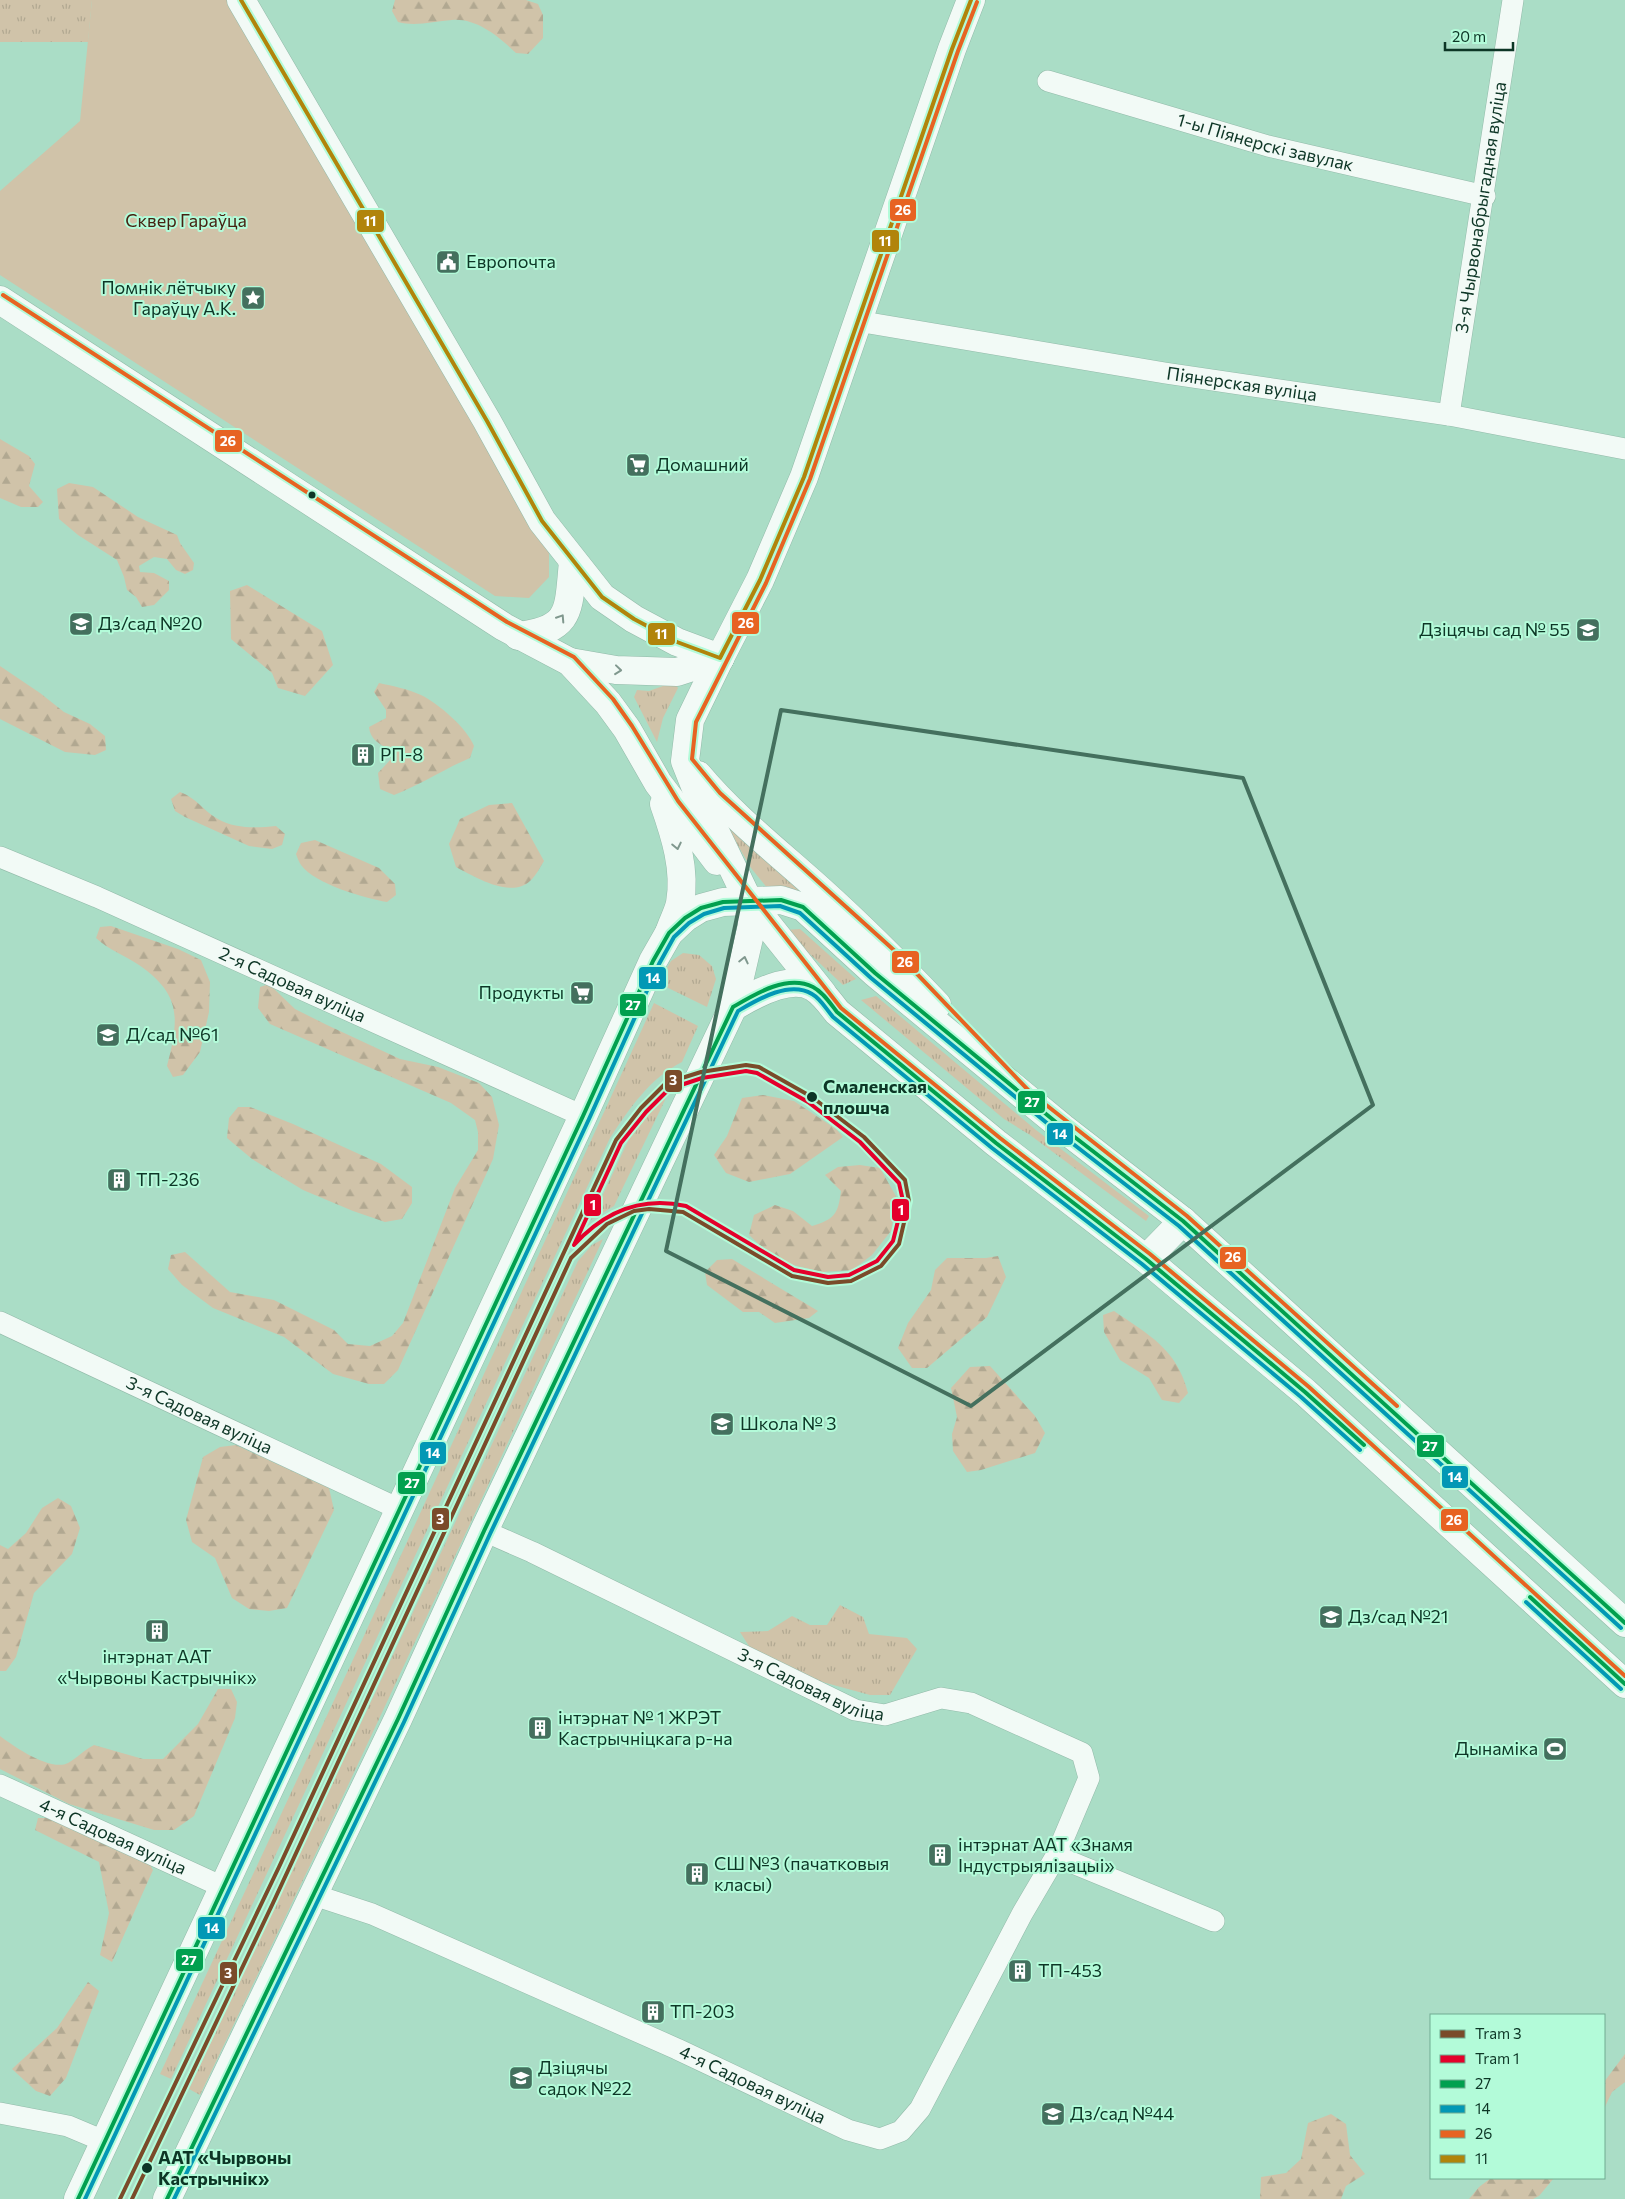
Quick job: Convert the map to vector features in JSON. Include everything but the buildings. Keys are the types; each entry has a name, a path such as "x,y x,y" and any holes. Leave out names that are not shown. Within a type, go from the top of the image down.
{"main road":[{"path":"241,0 487,421 542,521 602,597 634,620 677,642 720,658"},
{"path":"253,0 552,515 573,562 569,600 564,617 555,627 540,633 518,636"},
{"path":"167,2199 398,1719 484,1531 733,1007 752,925 748,900 703,806 686,761 690,720 760,580 804,477 857,321 971,0"},
{"path":"0,300 305,500 518,636 570,662 616,670 677,672 720,658"},
{"path":"570,662 608,703 622,722 658,783 748,900 838,1012"},
{"path":"686,761 716,797 891,956 1027,1098"},
{"path":"78,2199 225,1888 653,961 669,933 680,905 682,885 678,848 658,783"},
{"path":"669,933 686,918 702,908 723,902 781,900 803,907 875,973 1027,1098 1183,1220 1625,1623"},
{"path":"733,1007 768,989 798,983 814,987 824,995 838,1012 996,1143 1146,1259 1305,1392 1625,1684"},
{"path":"1146,1259 1183,1220"}],"street":[{"name":"3-я Чырвонабрыгадная вуліца","path":"1449,415 1485,196 1514,0"},
{"name":"1-ы Піянерскі завулак","path":"1048,81 1268,146 1485,196"},
{"name":"Піянерская вуліца","path":"857,321 1164,373 1449,415 1624,446"},
{"name":"2-я Садовая вуліца","path":"0,857 97,897 583,1116"},
{"name":"3-я Садовая вуліца","path":"0,1322 399,1509"},
{"name":"3-я Садовая вуліца","path":"484,1531 532,1552 855,1710 885,1715 941,1698 971,1703 1082,1753 1089,1778 1056,1856"},
{"name":"4-я Садовая вуліца","path":"0,1785 225,1888"},
{"name":"4-я Садовая вуліца","path":"314,1895 372,1914 677,2049 848,2130 880,2140 901,2131 920,2109 1022,1914 1056,1856"},
{"path":"1056,1856 1214,1921"},
{"path":"0,2113 68,2126 106,2142"}],"highlighted area":[{"path":"781,710 1243,778 1373,1105 971,1406 666,1251"}],"green space":[{"path":"0,0 92,0 88,42 0,42"},
{"name":"Сквер Гараўца","path":"92,0 227,0 549,553 549,577 529,598 495,596 0,275 0,191 80,121"},
{"path":"395,0 526,0 538,4 543,15 543,38 528,54 516,53 495,35 470,22 452,20 418,24 398,22 392,11"},
{"path":"0,439 29,456 35,464 29,486 43,502 38,507 21,507 0,498"},
{"path":"69,483 93,487 138,517 177,535 180,543 194,563 193,570 185,574 176,570 167,559 154,557 139,566 140,572 154,573 169,581 169,590 154,605 142,607 136,597 127,590 117,560 78,535 59,519 57,489"},
{"path":"247,585 322,631 333,665 305,696 278,688 272,673 231,639 230,591"},
{"path":"0,666 64,712 90,724 105,736 106,750 95,755 65,752 0,719"},
{"path":"674,682 678,688 663,718 657,742 634,697 637,690 649,691"},
{"path":"379,683 416,693 444,710 459,724 474,746 470,758 394,795 380,789 378,773 391,759 389,749 373,738 369,727 386,718 386,710 374,692"},
{"path":"180,792 191,798 213,816 232,825 246,827 276,826 285,834 282,845 272,849 249,846 185,817 175,811 171,799"},
{"path":"512,803 544,861 532,879 522,886 513,888 503,887 483,881 456,867 449,844 460,819 489,805"},
{"path":"726,825 803,894 768,889 751,868"},
{"path":"315,840 379,868 395,884 396,895 387,902 353,894 328,884 308,872 301,865 296,854 301,843"},
{"path":"111,926 178,949 201,960 210,982 209,1012 200,1052 183,1075 173,1077 167,1066 175,1021 174,1009 170,998 153,976 96,938 100,927"},
{"path":"800,929 856,979 843,985 784,930"},
{"path":"683,953 699,955 712,966 716,979 707,1007 658,983 671,961"},
{"path":"269,984 295,1009 400,1059 438,1067 479,1083 492,1097 499,1125 493,1159 398,1370 384,1384 369,1384 333,1374 284,1337 213,1308 182,1285 168,1269 171,1255 185,1252 230,1292 274,1300 334,1330 348,1344 370,1346 392,1336 403,1323 455,1188 478,1150 478,1132 475,1120 451,1103 270,1024 258,1008 260,987"},
{"path":"876,996 1036,1130 1149,1216 1146,1221 1030,1135 1004,1119 861,1000"},
{"path":"654,1003 698,1026 682,1062 660,1077 641,1095 610,1138 171,2079 160,2074 357,1651"},
{"path":"763,1095 794,1101 836,1129 843,1137 790,1174 749,1182 726,1173 714,1155 727,1136 742,1098"},
{"path":"666,1098 614,1206 591,1220 629,1139 644,1116"},
{"path":"238,1107 250,1107 293,1124 381,1164 412,1187 412,1203 402,1219 385,1222 303,1190 252,1159 227,1138 229,1118"},
{"path":"860,1165 880,1168 897,1198 891,1231 872,1255 852,1270 822,1272 777,1261 749,1235 754,1215 775,1205 793,1211 812,1226 826,1221 837,1210 841,1191 825,1175 838,1167"},
{"path":"603,1239 337,1809 200,2095 189,2089 578,1261 592,1245"},
{"path":"998,1256 1006,1277 987,1317 927,1368 912,1368 898,1348 908,1323 931,1290 935,1270 947,1258 986,1258"},
{"path":"732,1259 818,1311 809,1318 775,1323 759,1312 743,1312 707,1285 705,1272 717,1260"},
{"path":"1114,1311 1150,1336 1169,1354 1177,1365 1188,1393 1179,1403 1162,1400 1149,1378 1120,1360 1104,1332 1103,1315"},
{"path":"990,1366 1035,1416 1045,1433 1035,1453 981,1470 967,1472 953,1451 952,1434 957,1417 951,1388 970,1367"},
{"path":"236,1445 329,1488 334,1510 287,1608 269,1611 249,1609 232,1598 215,1558 192,1542 186,1520 203,1457 220,1447"},
{"path":"58,1498 71,1506 80,1528 72,1554 34,1593 16,1657 6,1671 0,1671 0,1545 8,1549 26,1533 42,1508"},
{"path":"840,1605 863,1617 869,1634 907,1638 917,1649 890,1695 870,1695 815,1680 754,1654 740,1632 768,1631 792,1616 810,1625 827,1625"},
{"path":"218,1689 231,1689 237,1702 235,1718 194,1816 174,1830 154,1830 69,1804 0,1769 0,1736 32,1757 52,1764 61,1765 68,1763 94,1745 143,1759 163,1759 198,1724"},
{"path":"38,1818 51,1818 144,1855 153,1870 112,1962 100,1955 109,1913 99,1862 35,1830"},
{"path":"88,1982 99,1991 66,2078 50,2096 36,2091 12,2069 57,2028"},
{"path":"1625,2054 1625,2082 1612,2092 1605,2107 1605,2081"},
{"path":"1331,2114 1346,2124 1350,2155 1365,2174 1346,2186 1341,2199 1260,2199 1261,2177 1286,2173 1301,2159 1308,2123"},
{"path":"1490,2179 1553,2179 1539,2196 1533,2199 1469,2199 1479,2187"}],"tram line":[{"name":"3","path":"120,2199 279,1867 616,1140 641,1108 666,1083 701,1072 746,1065 759,1067 812,1097 864,1137 905,1180 909,1201 899,1244 881,1266 851,1281 828,1283 792,1276 683,1212 649,1209 634,1211 607,1224 571,1258 273,1903 132,2199"},
{"name":"1","path":"746,1071 757,1073 808,1102 860,1142 899,1183 903,1201 893,1241 877,1261 849,1275 828,1277 794,1270 686,1206 669,1203 654,1203 624,1209 598,1224 574,1245 621,1143 646,1112 669,1089 702,1078 746,1071"}],"transit line":[{"name":"11","path":"241,0 487,421 542,521 602,597 634,619 677,642 720,658 760,580 804,477 952,49 971,0"},
{"name":"26","path":"977,2 958,51 810,479 766,583 696,722 692,759 720,793 896,952 1031,1093 1187,1216 1397,1406"},
{"name":"26","path":"3,295 507,622 574,657 613,699 632,726 678,801 841,1008 1000,1138 1150,1254 1309,1387 1625,1676"},
{"name":"27","path":"78,2199 583,1116 653,961 669,933 685,918 701,908 723,902 781,900 803,907 875,973 1063,1128 1183,1221 1625,1623"},
{"name":"14","path":"85,2199 589,1119 659,964 674,937 689,923 704,914 724,908 780,906 800,913 871,978 1059,1133 1179,1226 1621,1628"},
{"name":"27","path":"167,2199 398,1719 484,1531 733,1007 761,992 782,984 803,984 817,989 837,1012 996,1143 1146,1259 1305,1392 1364,1445"},
{"name":"14","path":"174,2199 404,1722 490,1534 738,1011 764,997 783,990 803,990 815,996 833,1017 992,1148 1142,1264 1301,1397 1360,1450"},
{"name":"27","path":"1530,1597 1625,1684"},
{"name":"14","path":"1526,1602 1621,1689"}],"place":[{"name":"Европочта","path":"448,262"},
{"name":"Помнік лётчыку Гараўцу А.К.","path":"253,298"},
{"name":"Домашний","path":"638,465"},
{"name":"Дз/сад №20","path":"81,624"},
{"name":"Дзіцячы сад № 55","path":"1588,630"},
{"name":"РП-8","path":"363,755"},
{"name":"Продукты","path":"582,993"},
{"name":"Д/сад №61","path":"108,1035"},
{"name":"Смаленская плошча","path":"812,1097"},
{"name":"ТП-236","path":"119,1180"},
{"name":"Школа № 3","path":"722,1424"},
{"name":"Дз/сад №21","path":"1331,1617"},
{"name":"інтэрнат ААТ «Чырвоны Кастрычнік»","path":"157,1631"},
{"name":"інтэрнат № 1 ЖРЭТ Кастрычніцкага р-на","path":"540,1728"},
{"name":"Дынаміка","path":"1555,1749"},
{"name":"інтэрнат ААТ «Знамя Індустрыялізацыі»","path":"940,1855"},
{"name":"СШ №3 (пачатковыя класы)","path":"697,1874"},
{"name":"ТП-453","path":"1020,1971"},
{"name":"ТП-203","path":"653,2012"},
{"name":"Дзіцячы садок №22","path":"521,2078"},
{"name":"Дз/сад №44","path":"1053,2114"},
{"name":"ААТ «Чырвоны Кастрычнік»","path":"147,2168"}]}
